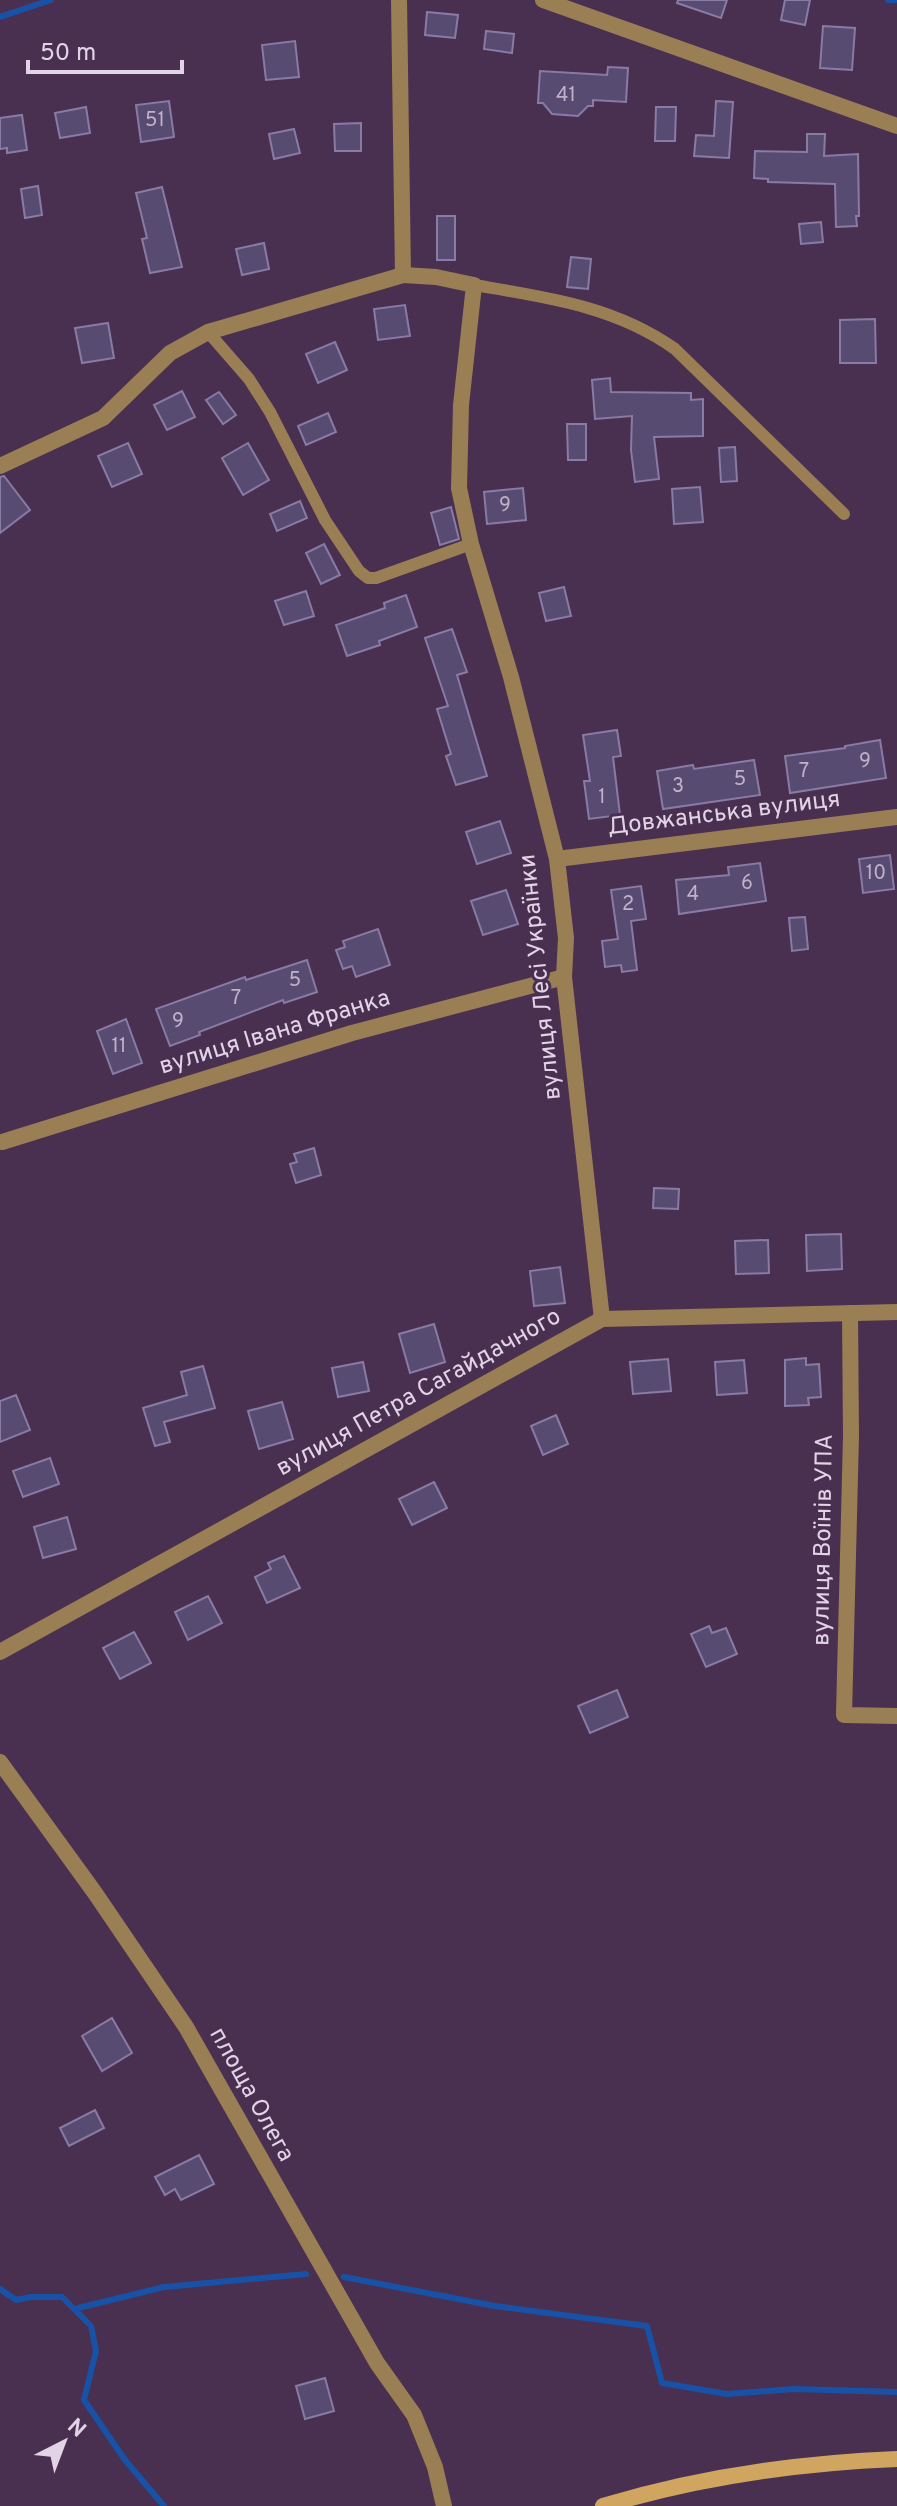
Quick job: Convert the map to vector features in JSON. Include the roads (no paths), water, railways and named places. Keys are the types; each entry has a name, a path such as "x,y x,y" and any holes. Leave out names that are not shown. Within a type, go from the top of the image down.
{"main road":[{"path":"603,2506 649,2492 740,2474 841,2461 897,2459"}],"street":[{"path":"399,0 403,275"},
{"path":"543,0 897,126"},
{"path":"0,466 103,418 170,353 208,332 403,275 436,277 474,285"},
{"name":"вулиця Лесі Українки","path":"474,285 461,405 459,488 471,544 511,677 557,859 566,938 564,977 602,1319"},
{"name":"Довжанська вулиця","path":"557,859 897,817"},
{"name":"вулиця Івана Франка","path":"2,1142 352,1033 564,977"},
{"name":"вулиця Петра Сагайдачного","path":"0,1652 602,1319 897,1312"},
{"name":"вулиця Воїнів УПА","path":"850,1313 851,1436 844,1715 897,1716"},
{"name":"площа Олега","path":"0,1762 95,1893 186,2027 377,2363 414,2415 435,2467 444,2506"}],"lane":[{"path":"474,285 576,303 628,322 659,338 675,349 844,514"},
{"path":"208,332 249,379 263,401 325,520 359,571 368,578 376,578 471,544"}],"waterway":[{"path":"0,17 51,0"},
{"path":"888,0 895,0"},
{"path":"74,2309 164,2287 306,2274"},
{"path":"344,2277 495,2306 647,2326 662,2383 727,2394 794,2389 897,2392"},
{"path":"0,2289 16,2300 62,2297 91,2326 96,2351 84,2400 125,2460 164,2506"}]}
